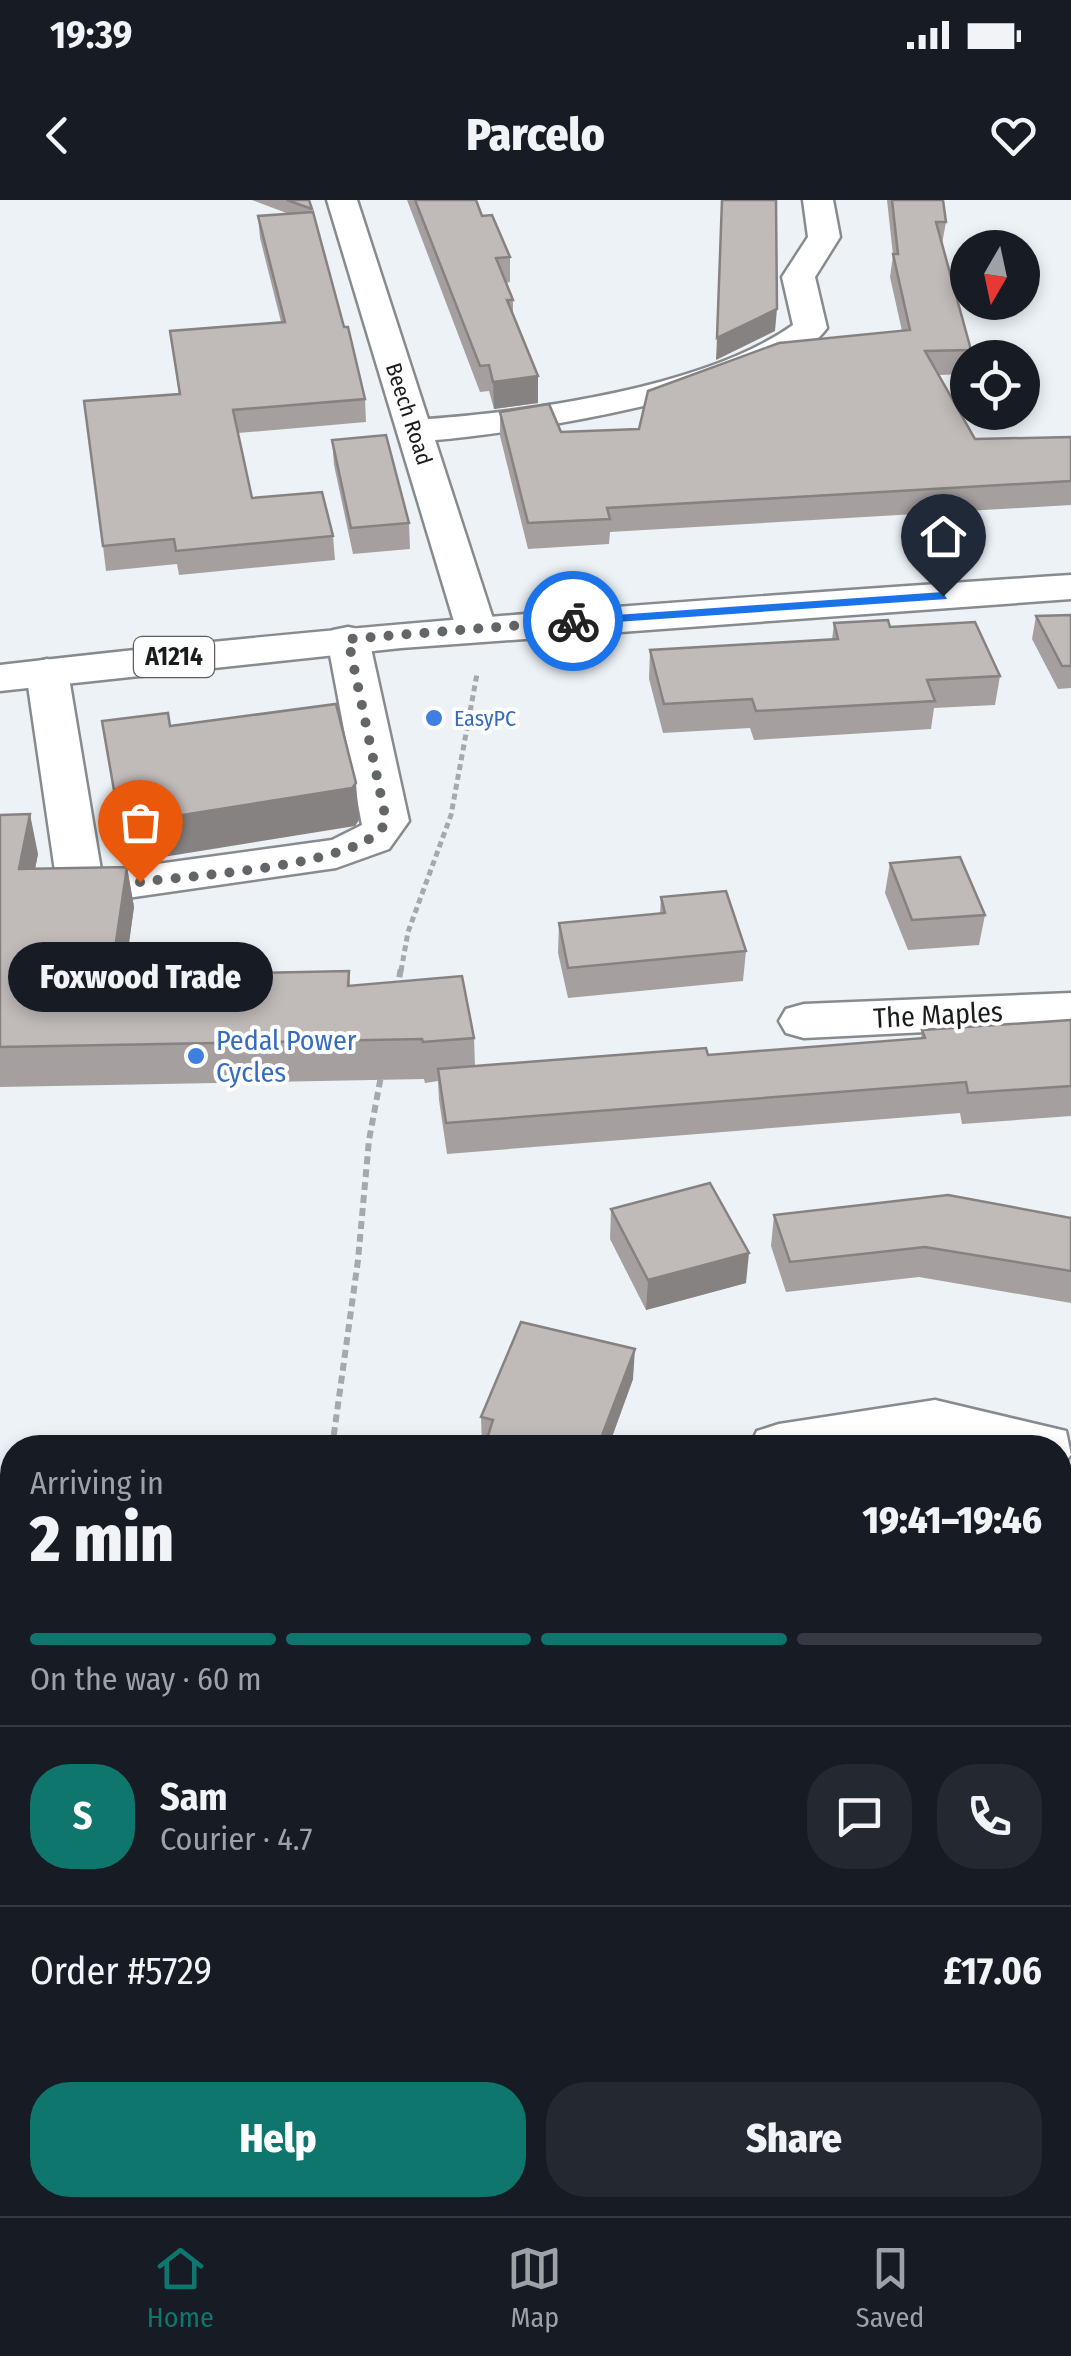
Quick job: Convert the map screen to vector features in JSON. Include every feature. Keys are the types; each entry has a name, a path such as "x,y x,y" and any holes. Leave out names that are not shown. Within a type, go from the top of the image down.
{"street":[{"name":"Beech Road","path":"342,200 477,643"},
{"path":"415,431 562,416 651,396 756,359 792,340 810,328 810,312 798,280 824,237 818,200"},
{"name":"A1214","path":"0,678 348,639 477,643 1071,587"},
{"path":"47,672 78,743 78,871 82,880 106,886 308,860 353,850 384,829 386,820 346,715 348,639"},
{"name":"The Maples","path":"804,1021 1071,1009"},
{"path":"864,1435 935,1424 985,1435"}],"path":[{"path":"394,1008 408,932 452,816 477,643"},
{"path":"334,1435 358,1260 369,1140 383,1064"}],"building":[{"path":"287,200 309,200 312,209"},
{"path":"415,200 476,200 482,216 492,215 510,257 496,258 513,300 507,300 538,376 493,382 489,365 480,366"},
{"path":"722,200 776,200 777,309 717,338"},
{"path":"892,200 943,200 946,222 936,222 950,273 950,320 963,320 968,340 950,340 950,350 925,351 950,395 950,430 970,430 975,439 1071,437 1071,481 607,508 610,519 528,523 500,412 549,404 561,432 639,429 648,391 779,343 910,330 893,254 898,254"},
{"path":"313,212 365,399 233,410 252,498 322,492 333,536 176,551 174,539 103,546 84,401 180,394 170,331 285,322 258,216"},
{"path":"386,435 409,523 351,528 332,440"},
{"path":"1071,615 1071,666 1062,666 1036,616"},
{"path":"888,620 890,627 975,622 1000,676 927,680 935,701 756,711 752,699 664,704 650,650 838,639 834,623"},
{"path":"336,704 356,783 352,788 120,825 102,721 168,713 170,726"},
{"path":"30,814 19,869 127,867 111,976 349,971 348,986 462,976 474,1038 423,1042 422,1039 0,1047 0,815"},
{"path":"960,857 985,915 912,920 890,863"},
{"path":"726,891 746,951 568,968 559,923 665,913 661,897"},
{"path":"1071,1020 1071,1086 968,1093 966,1082 446,1123 438,1069 706,1048 708,1055 925,1038 922,1030"},
{"path":"710,1183 749,1253 648,1280 611,1209"},
{"path":"948,1195 1071,1218 1071,1271 925,1247 790,1262 774,1215"},
{"path":"521,1322 635,1349 602,1435 488,1435 493,1420 481,1417"}],"way so far":[{"path":"140,882 336,854 353,850 384,829 386,820 348,639 573,621"}],"place":[{"name":"EasyPC","path":"434,718"},
{"name":"Foxwood Trade","path":"140,882"},
{"name":"Pedal Power Cycles","path":"196,1056"}],"route":[{"path":"573,621 943,596"}]}
